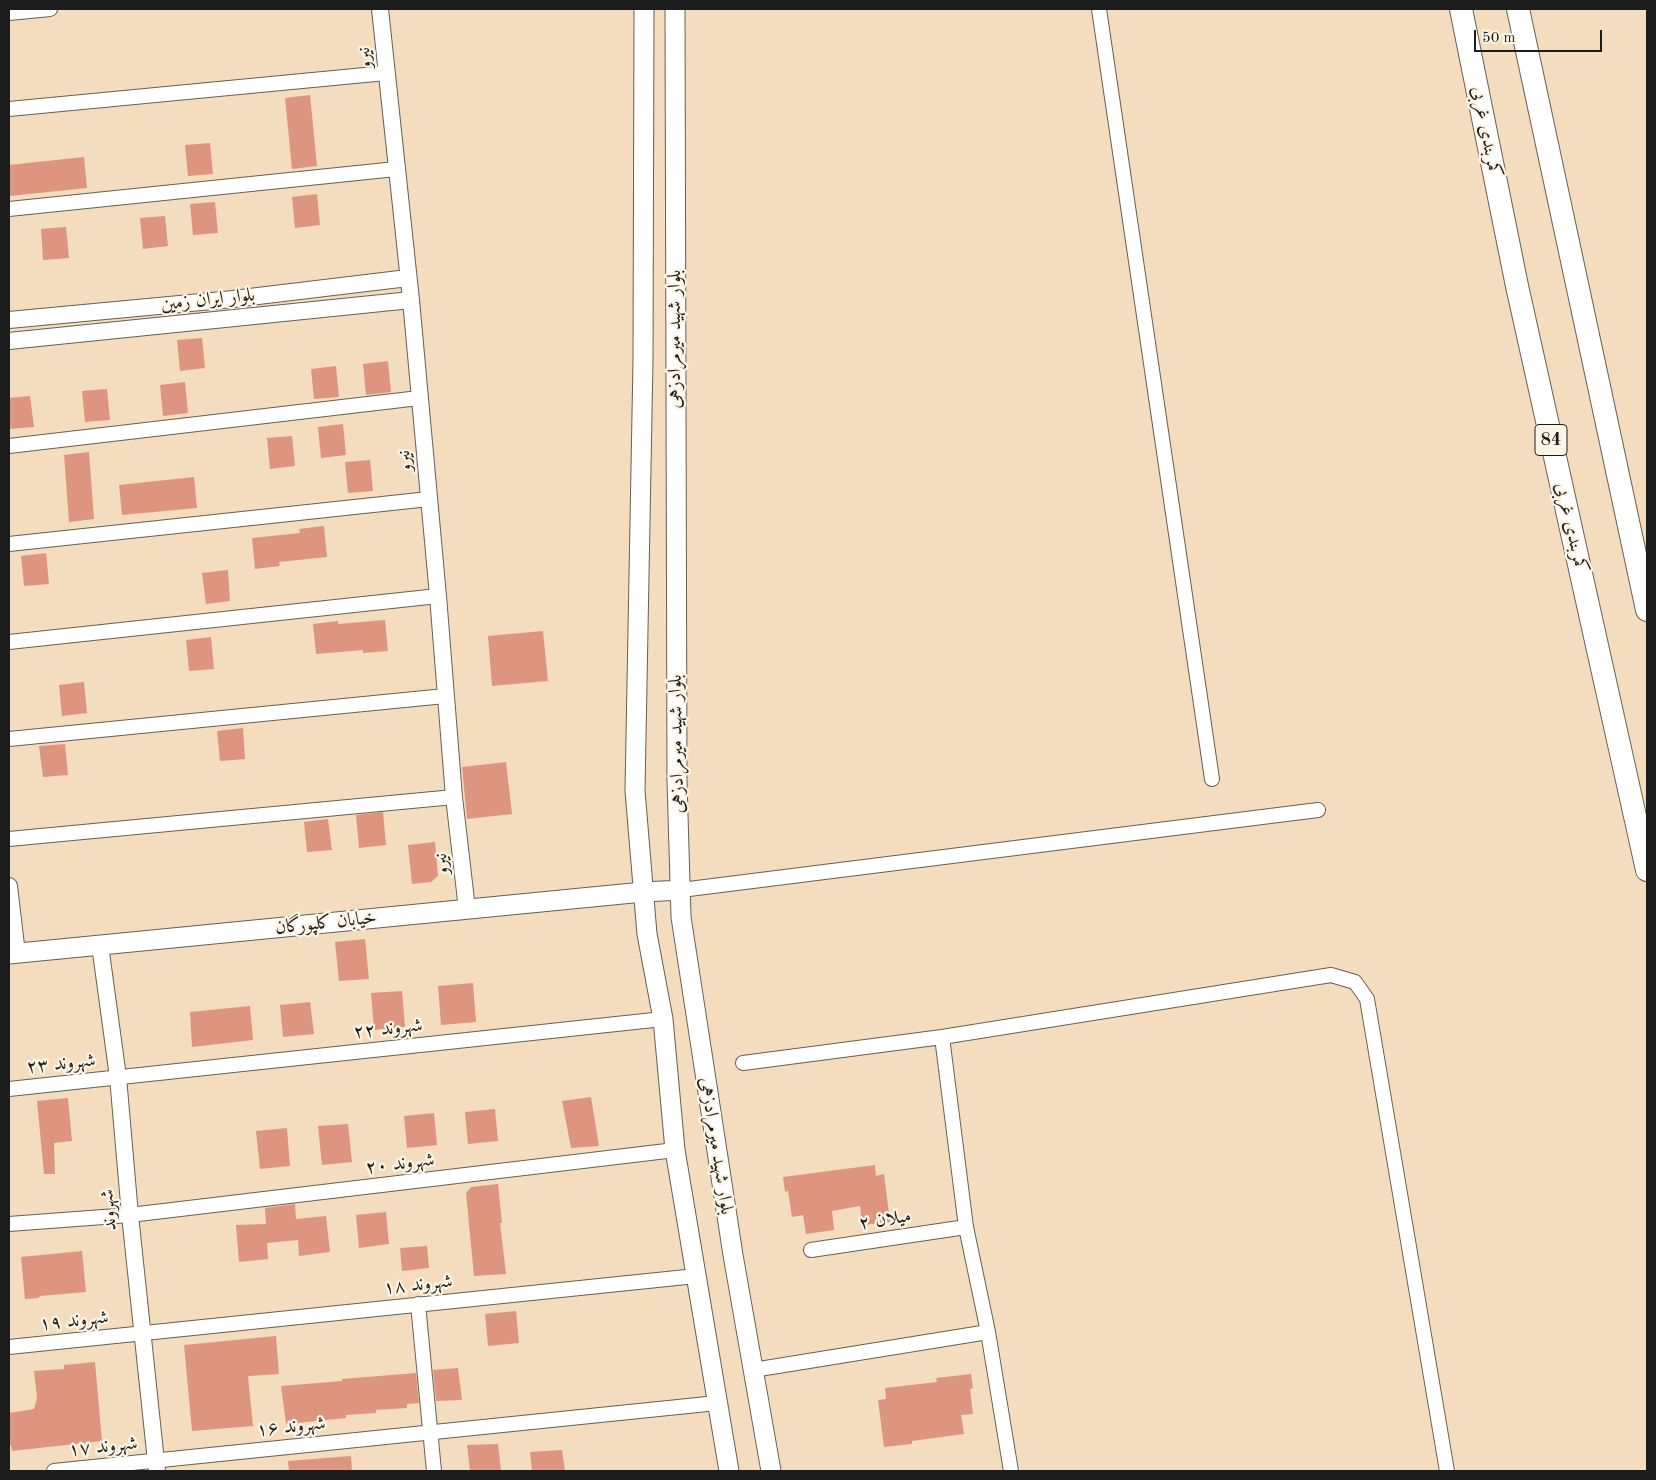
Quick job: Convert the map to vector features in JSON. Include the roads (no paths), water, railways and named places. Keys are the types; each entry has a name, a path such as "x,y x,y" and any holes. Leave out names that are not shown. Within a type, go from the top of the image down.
{"highway":[{"name":"کمربندی غربی","path":"1462,9 1517,286 1647,870"},
{"path":"1518,9 1647,610"}],"main road":[{"name":"بلوار شهید میرمرادزهی","path":"644,9 643,360 635,791 647,934 663,1019 675,1150 729,1471"},
{"name":"بلوار شهید میرمرادزهی","path":"675,9 677,781 682,926 732,1246 770,1471"},
{"name":"خیابان کلپورگان","path":"13,954 643,892 681,890"}],"street":[{"path":"9,13 50,9"},
{"name":"نیرو","path":"380,9 411,300 454,797 467,910"},
{"path":"1099,9 1212,779"},
{"path":"9,109 386,73"},
{"path":"9,209 396,169"},
{"name":"بلوار ایران زمین","path":"9,320 233,299 408,278"},
{"name":"بلوار ایران زمین","path":"9,341 411,300"},
{"path":"9,446 419,398"},
{"path":"9,544 429,499"},
{"path":"9,642 438,596"},
{"path":"9,739 446,696"},
{"path":"9,839 454,797"},
{"path":"681,890 1318,810"},
{"path":"9,886 13,954"},
{"name":"شهروند","path":"100,945 118,1077 156,1466"},
{"path":"743,1063 942,1037 1332,975 1355,982 1368,998 1447,1471"},
{"name":"شهروند ۲۲","path":"118,1077 663,1019"},
{"path":"942,1037 966,1227 988,1332 1011,1471"},
{"name":"شهروند ۲۳","path":"9,1089 118,1077"},
{"name":"شهروند ۲۰","path":"9,1224 130,1215 675,1150"},
{"name":"میلان ۲","path":"811,1250 966,1227"},
{"name":"شهروند ۱۸","path":"143,1332 696,1276"},
{"path":"418,1304 434,1471"},
{"name":"شهروند ۱۹","path":"9,1347 143,1332"},
{"path":"753,1370 988,1332"},
{"name":"شهروند ۱۶","path":"156,1466 430,1432 717,1403"},
{"name":"شهروند ۱۷","path":"54,1471 156,1466"}]}
